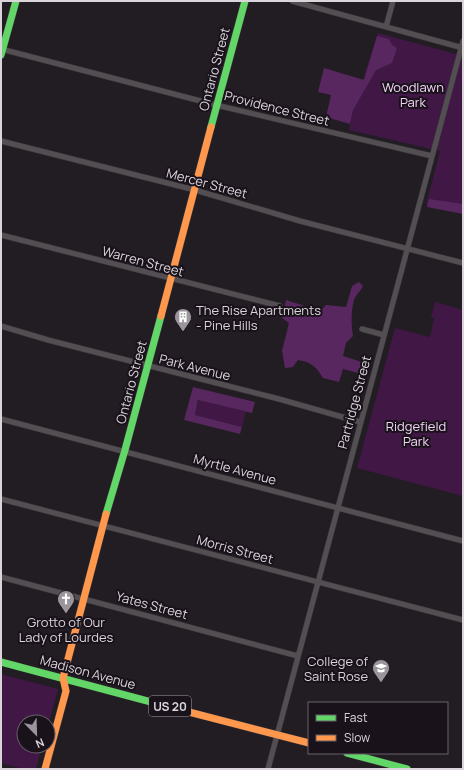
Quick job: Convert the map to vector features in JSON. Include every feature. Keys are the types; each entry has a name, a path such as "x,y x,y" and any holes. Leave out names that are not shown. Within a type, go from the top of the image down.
{"street":[{"path":"1,51 16,1"},
{"name":"Ontario Street","path":"45,769 66,691 64,678 83,598 102,526 125,450 245,1"},
{"path":"292,1 462,47"},
{"path":"386,27 393,1"},
{"name":"Partridge Street","path":"268,769 463,41"},
{"name":"Providence Street","path":"1,51 216,105 432,156"},
{"name":"Mercer Street","path":"1,141 195,190 407,249 463,263"},
{"name":"Warren Street","path":"1,235 280,306"},
{"name":"Park Avenue","path":"1,326 48,340 279,399 360,422"},
{"path":"362,329 384,335"},
{"name":"Myrtle Avenue","path":"1,419 125,450 463,541"},
{"name":"Morris Street","path":"1,499 463,620"},
{"name":"Yates Street","path":"1,577 298,656"},
{"name":"Madison Avenue","path":"1,662 308,743"},
{"path":"351,754 407,769"}],"green space":[{"name":"Woodlawn Park","path":"378,33 463,56 463,208 426,205 440,151 349,130 353,110"},
{"name":"Ridgefield Park","path":"435,302 463,310 463,496 357,468 395,328 430,337 434,318 431,317"},
{"path":"199,400 246,412 242,427 195,415"},
{"path":"1,674 58,689 51,714 16,714 16,754 40,754 36,769 24,769 1,763"}],"shaded area":[{"path":"377,36 389,39 392,45 397,48 392,63 376,70 353,110 350,124 326,117 331,95 318,92 324,68 364,80"},
{"path":"429,199 463,204 463,214 427,207"},
{"path":"359,282 363,286 353,304 353,336 346,343 343,356 365,363 362,374 343,369 339,382 323,378 313,366 307,362 298,360 293,367 285,368 282,351 289,323 282,318 286,300 320,311 326,305 346,307 352,286"},
{"path":"193,387 255,402 252,413 198,400 195,415 242,427 240,434 184,420"}],"traffic: fast":[{"path":"1,55 16,1"},
{"path":"211,127 245,1"},
{"path":"106,514 161,316"},
{"path":"1,662 185,711"},
{"path":"351,754 407,769"}],"traffic: slow":[{"path":"161,316 211,127"},
{"path":"45,769 66,691 63,678 106,514"},
{"path":"185,711 308,743"}],"place":[{"name":"The Rise Apartments - Pine Hills","path":"183,332"},
{"name":"Grotto of Our Lady of Lourdes","path":"66,614"},
{"name":"College of Saint Rose","path":"381,683"}]}
